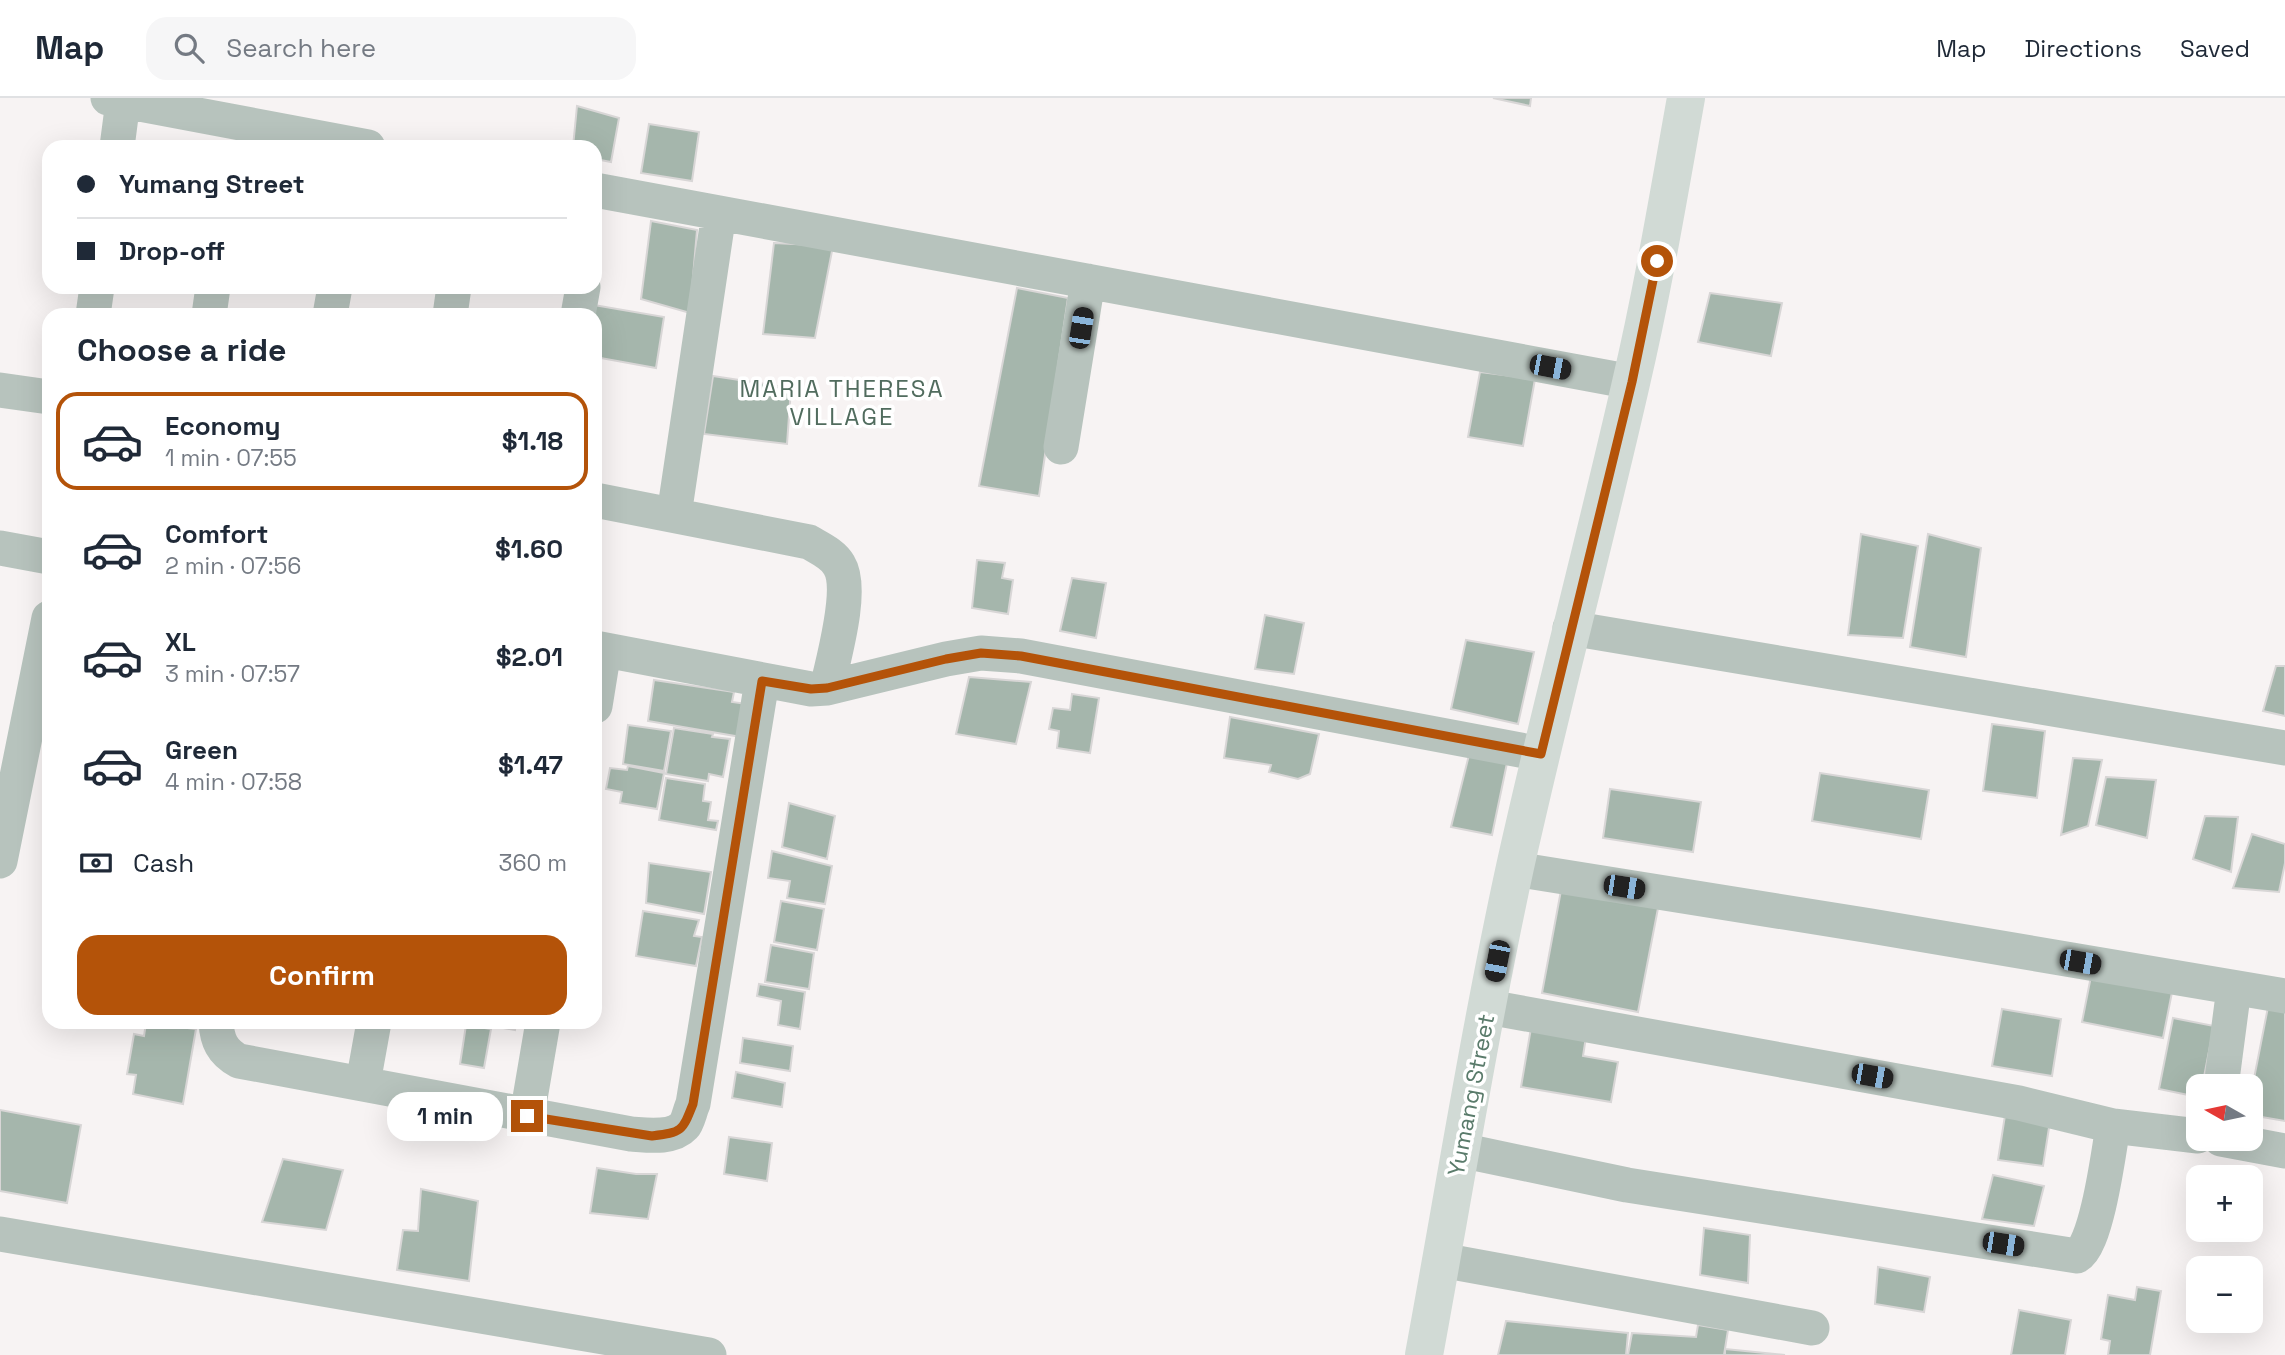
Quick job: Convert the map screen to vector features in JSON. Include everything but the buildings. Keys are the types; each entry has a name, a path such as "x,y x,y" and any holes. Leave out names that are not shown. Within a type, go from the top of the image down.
{"main road":[{"name":"Yumang Street","path":"1424,1355 1460,1150 1515,869 1570,628 1632,382 1686,98"}],"street":[{"path":"117,140 116,100 230,134 295,140"},
{"path":"602,199 719,213 1632,382"},
{"path":"674,515 719,213"},
{"path":"1061,447 1088,281"},
{"path":"0,390 42,396"},
{"path":"602,501 808,542 825,551 839,564 845,581 844,601 827,688"},
{"path":"0,548 42,556"},
{"path":"1570,628 2285,748"},
{"path":"602,649 811,689 827,688 981,653 1021,656 1541,754"},
{"path":"0,861 42,653"},
{"path":"216,1029 223,1049 239,1061 527,1116 652,1136 671,1133 684,1126 693,1104 762,681"},
{"path":"1515,869 2285,996"},
{"path":"2223,1074 2234,988"},
{"path":"1488,1007 2019,1103 2113,1126 2186,1135"},
{"path":"363,1083 373,1029"},
{"path":"527,1116 541,1029"},
{"path":"1460,1150 1627,1185 2077,1256 2083,1253 2092,1228 2113,1126"},
{"path":"2263,1147 2285,1151"},
{"path":"0,1234 709,1355"},
{"path":"1441,1260 1812,1328"}],"district":[{"name":"MARIA THERESA VILLAGE","path":"842,403"}],"route":[{"path":"527,1116 652,1136 671,1133 684,1126 693,1104 762,681 811,689 827,688 981,653 1021,656 1541,754 1632,382 1657,261"}]}
